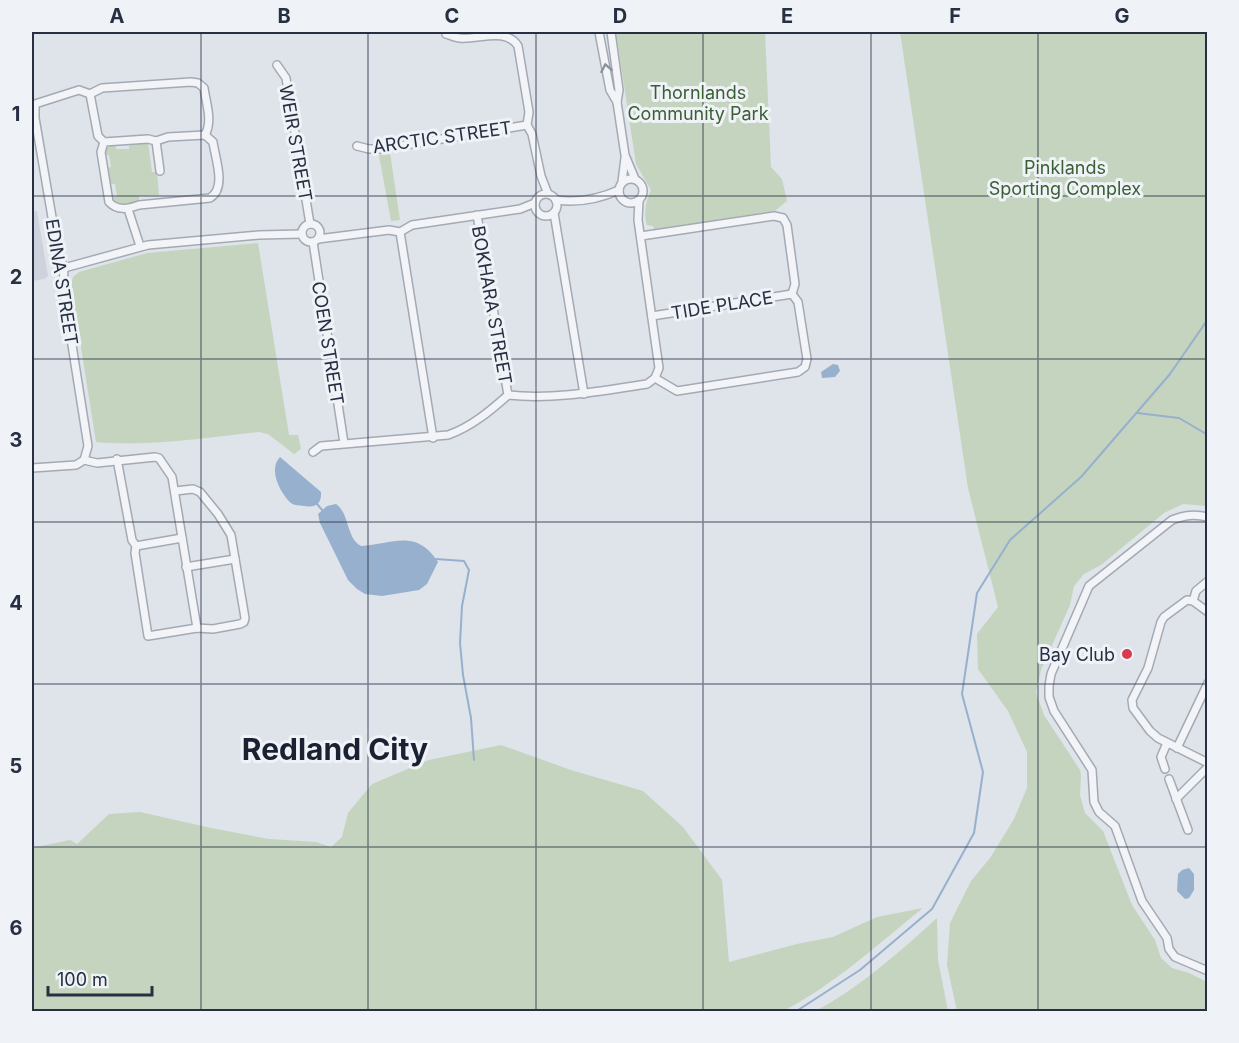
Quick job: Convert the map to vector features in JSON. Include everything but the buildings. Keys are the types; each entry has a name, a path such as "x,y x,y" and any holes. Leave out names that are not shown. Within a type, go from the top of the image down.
{"street":[{"path":"599,32 610,90 617,102"},
{"path":"314,452 321,446 433,438 461,430 478,420 508,395 584,394 647,384 655,378 659,368 638,220 639,200 643,190 641,183 635,179 625,155 617,102 619,90 610,32"},
{"path":"446,34 459,38 507,36 518,46 529,112 527,125 532,134 541,176 549,194 556,200 571,202 605,196 619,190"},
{"name":"WEIR STREET","path":"277,65 286,78 310,224"},
{"path":"104,142 101,152 109,202 114,207 128,209 139,205 210,198 217,194 220,186 213,142 205,135 168,137 156,141 148,139 104,142 98,136 90,94 102,88 198,83 204,88 210,121 205,135"},
{"name":"EDINA STREET","path":"84,460 88,446 63,288 64,268 58,252 35,118 35,104 79,90 90,94"},
{"name":"ARCTIC STREET","path":"357,146 381,149 527,125"},
{"path":"156,141 160,171"},
{"path":"622,199 619,190 625,155"},
{"path":"339,235 316,240 304,239 302,234 305,226 310,224 339,235 350,236 389,230 400,232 412,225 520,209 535,203 540,196 541,176"},
{"path":"622,182 635,179"},
{"path":"540,196 549,194"},
{"path":"605,196 630,203 638,220"},
{"path":"556,200 558,228 584,394"},
{"path":"630,203 639,200"},
{"path":"520,209 543,216 571,202"},
{"path":"535,203 543,216 558,228"},
{"path":"128,209 140,246"},
{"name":"BOKHARA STREET","path":"477,215 508,395"},
{"path":"641,236 780,216 787,225 795,284 792,294 798,302 807,359 805,367 798,372 677,391 655,378"},
{"path":"316,240 320,233 318,227"},
{"path":"400,232 433,438"},
{"path":"64,268 140,246 259,235 302,234"},
{"name":"COEN STREET","path":"316,240 344,443"},
{"name":"TIDE PLACE","path":"652,316 792,294"},
{"path":"32,468 76,465 84,460 97,463 117,459 159,458 172,477 197,628"},
{"path":"117,459 132,540 136,546 135,553 148,636 197,628 213,629 244,622 231,535 200,492 193,489 175,491"},
{"path":"1208,517 1184,516 1172,520 1089,586 1048,686 1054,711 1092,770 1094,802 1099,812 1115,826 1142,900 1167,938 1169,949 1175,957 1208,971"},
{"path":"136,546 182,538"},
{"path":"186,567 235,559"},
{"path":"1193,601 1196,591 1208,581"},
{"path":"1176,799 1208,765 1150,731 1133,708 1132,700 1148,668 1164,617 1187,600 1193,601 1208,612"},
{"path":"1177,748 1208,683"},
{"path":"1165,769 1161,757 1167,743"},
{"path":"1169,779 1188,830"}],"shaded area":[{"path":"37,211 48,276 32,281 32,212"}],"green space":[{"name":"Thornlands Community Park","path":"616,32 765,32 771,167 782,179 787,201 775,211 654,230 653,226 647,225 646,207 651,190 636,164"},
{"name":"Pinklands Sporting Complex","path":"900,32 1207,32 1207,506 1183,504 1164,513 1101,565 1084,574 1074,586 1070,605 1041,670 1036,693 1044,715 1080,770 1080,795 1085,813 1103,831 1132,905 1155,940 1161,958 1172,968 1207,982 1207,1011 957,1011 947,965 950,923 971,881 990,858 1014,819 1027,788 1027,752 1008,711 978,669 977,634 998,607 968,488"},
{"path":"148,142 152,172 157,172 159,195 139,196 139,201 130,205 115,202 112,198 117,196 115,184 110,184 107,168 111,167 109,155 105,155 106,149 111,145 116,145 116,149 129,149 129,143"},
{"path":"390,153 400,220 391,221 379,155"},
{"path":"258,243 289,435 298,435 301,449 294,454 268,434 259,432 157,443 96,442 71,284 73,277 79,272 147,253"},
{"path":"501,745 571,770 643,791 683,827 722,880 729,962 833,937 877,917 923,908 838,976 783,1011 32,1011 32,848 70,840 77,844 109,814 140,812 269,839 316,842 331,847 342,837 348,813 372,784 429,760"},
{"path":"937,918 938,960 948,1011 816,1011 864,980"}],"water":[{"path":"833,364 838,365 840,371 835,377 822,378 821,372"},
{"path":"280,457 321,492 317,504 296,505 287,499 275,474"},
{"path":"336,504 344,514 353,537 361,546 403,540 412,541 430,551 438,562 427,584 419,590 382,596 365,594 357,589 348,580 320,523 318,514 327,506"},
{"path":"1189,868 1194,874 1194,890 1189,898 1185,899 1177,891 1178,874"}],"waterway":[{"path":"795,1012 860,970 932,909 974,833 983,772 962,694 977,593 1010,540 1081,477 1170,374 1208,319"},
{"path":"1137,413 1179,418 1208,435"},
{"path":"317,504 323,511"},
{"path":"436,559 464,561 469,570 462,606 460,643 471,718 474,760"}],"place":[{"name":"Bay Club","path":"1127,654"}],"district":[{"name":"Redland City","path":"335,749"}]}
